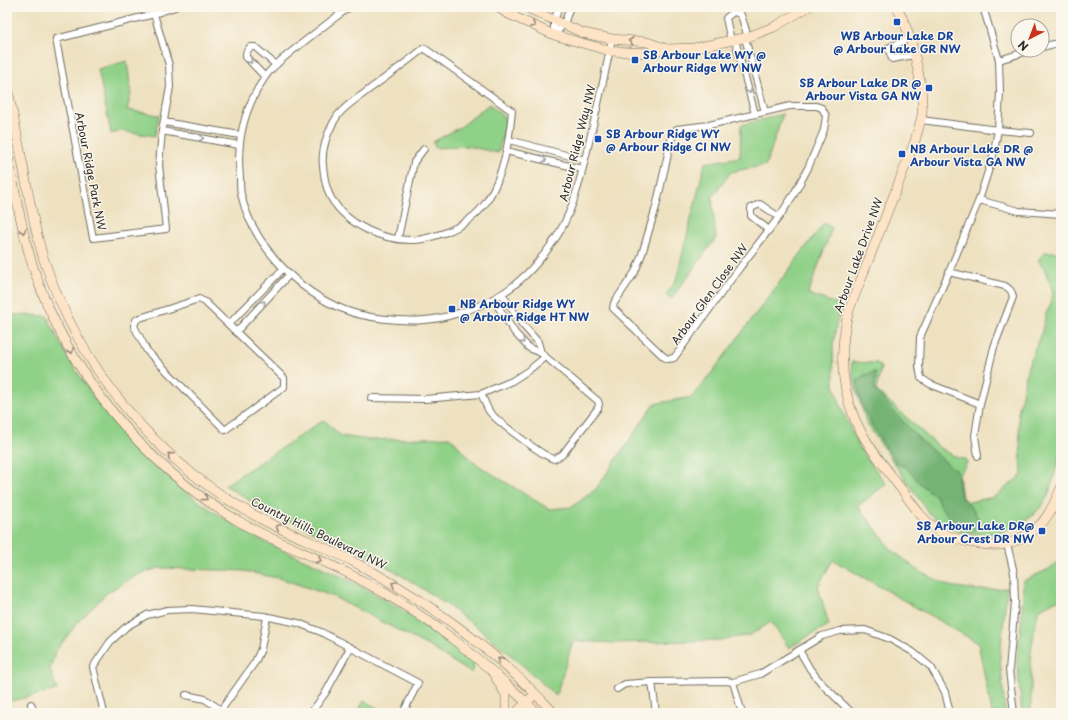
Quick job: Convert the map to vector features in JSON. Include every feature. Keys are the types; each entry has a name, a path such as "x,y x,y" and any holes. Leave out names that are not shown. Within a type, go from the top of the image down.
{"main road":[{"path":"498,7 554,35 610,51 647,54 668,49 681,49 733,41 774,26 808,7"},
{"path":"525,7 583,33 612,39 647,42 668,49"},
{"name":"Arbour Lake Drive NW","path":"896,7 910,38 920,84 922,112 915,141 849,310 844,330 843,351 846,388 854,417 876,456 922,516 936,529 955,539 999,545 1007,544 1026,535 1040,526 1052,509 1061,488"},
{"name":"Country Hills Boulevard NW","path":"7,84 36,232 54,287 78,338 120,402 160,446 221,495 266,522 352,561 386,579 418,599 469,635 497,658 528,686 554,713"},
{"path":"7,152 26,241 43,293 55,321 71,351 91,383 121,422 164,466 214,505 272,539 336,568 386,594 434,625 487,666 520,695 537,713"},
{"path":"487,666 506,695 504,711"},
{"path":"504,711 528,686"},
{"path":"516,713 535,693"}],"street":[{"name":"Arbour Ridge Park NW","path":"154,14 170,65 170,87 162,131 159,165 166,229 93,238 56,39 154,14 175,7"},
{"name":"Arbour Ridge Way NW","path":"350,7 276,64 265,76 248,108 240,135 238,159 241,194 248,213 267,249 289,275 318,296 346,311 387,320 425,320 462,312 493,299 524,278 552,244 571,210 585,160 612,39"},
{"path":"554,35 554,21 559,7"},
{"path":"554,35 564,24 570,7"},
{"path":"980,404 930,384 921,378 919,366 920,337 949,272 978,200 993,156 998,130 1000,92 999,60 983,7"},
{"path":"755,114 726,18 735,12 741,15 764,112"},
{"path":"910,38 888,48 892,60 914,55"},
{"path":"1050,45 1061,44"},
{"path":"265,76 246,57 246,53 250,47 255,47 276,64"},
{"path":"424,48 512,111 509,140 497,182 486,202 470,218 452,230 431,237 414,240 379,235 365,229 345,215 331,198 324,178 322,161 324,145 338,115 350,103 424,48"},
{"path":"999,60 1010,57"},
{"name":"Arbour Glen Close NW","path":"790,106 816,106 822,108 826,116 824,130 808,168 779,217 741,266 674,358 668,359 664,357 613,308 614,303 635,272 642,254 656,207 673,132 677,129 709,125 764,112 790,106"},
{"path":"921,120 1031,133"},
{"path":"164,122 240,135"},
{"path":"162,131 239,145"},
{"path":"509,140 585,160"},
{"path":"398,238 414,162 424,149"},
{"path":"506,151 582,169"},
{"path":"978,200 1018,211 1061,214"},
{"path":"769,230 750,216 752,208 760,204 779,217"},
{"path":"229,324 283,269"},
{"path":"949,272 1005,286 1013,293 1013,297 994,347 980,404 975,436 978,456"},
{"path":"236,332 289,275"},
{"path":"502,294 522,324 538,342 543,355"},
{"path":"199,299 205,302 236,332 284,378 285,385 225,430 147,351 134,326 136,320 140,318 199,299"},
{"path":"481,394 489,412 506,427 554,459 566,449 598,408 599,404 598,401 543,355 529,348 515,333 493,299"},
{"path":"371,398 425,398 481,394 512,381 529,370 543,355"},
{"path":"1007,544 1014,573 1015,602 1009,670 1014,713"},
{"path":"104,713 94,667 110,642 126,627 147,616 167,610 192,609 267,617 298,623 321,632 418,683 402,713"},
{"path":"186,695 205,699 220,712 258,656 261,649 267,617"},
{"path":"617,689 625,684 652,682 733,682 760,674 822,636 840,631 865,630 890,639 913,652 931,667 945,692 950,713"},
{"path":"312,713 326,692 350,648"},
{"path":"799,650 810,669 822,684 852,713"},
{"path":"652,682 656,713"},
{"path":"733,682 738,704 742,713"},
{"path":"31,704 34,713"}],"green space":[{"path":"127,61 131,93 127,110 159,115 155,136 121,131 111,134 98,69"},
{"path":"489,104 505,118 506,122 498,153 467,146 435,148 433,142 462,126"},
{"path":"783,114 766,165 731,172 712,197 716,238 671,299 666,295 676,280 705,163 740,157 741,125"},
{"path":"824,223 832,228 808,294 840,305 833,345 834,385 842,410 859,447 886,484 858,506 891,549 919,571 949,586 977,590 1007,588 1000,657 1005,713 992,713 978,643 833,560 818,586 829,625 789,648 771,622 750,635 720,640 615,643 573,641 556,696 514,658 470,622 423,589 374,560 261,507 225,485 324,420 341,436 369,440 450,437 473,462 549,509 572,507 596,489 654,404 692,397"},
{"path":"1045,252 1061,252 1061,452 1048,496 1041,507 1031,517 1017,526 1000,533 971,534 957,531 942,525 928,512 867,424 856,391 851,362 877,363 881,368 876,390 940,448 958,458 965,459 967,462 966,465 959,475 962,498 969,502 994,497 1022,475 1018,413 1028,366 1042,331 1053,292 1044,268 1038,260"},
{"path":"7,314 47,316 66,354 103,409 148,458 198,501 263,541 326,569 385,599 440,635 474,663 473,671 471,673 430,647 332,596 282,579 244,571 159,568 139,574 108,592 78,622 55,652 50,669 57,690 7,702"},
{"path":"876,372 874,389 917,437 957,472 961,498 974,511 981,527 969,532 954,523 939,504 936,496 920,484 906,467 897,464 871,424 859,392 857,381 864,375"},
{"path":"1061,560 1061,598 1038,611 1031,652 1031,713 1022,713 1017,662 1022,613 1023,581 1051,568"},
{"path":"364,701 387,713 357,713"}],"place":[{"name":"WB Arbour Lake DR @ Arbour Lake GR NW","path":"897,22"},
{"name":"SB Arbour Lake WY @ Arbour Ridge WY NW","path":"635,60"},
{"name":"SB Arbour Lake DR @ Arbour Vista GA NW","path":"929,88"},
{"name":"SB Arbour Ridge WY @ Arbour Ridge CI NW","path":"598,139"},
{"name":"NB Arbour Lake DR @ Arbour Vista GA NW","path":"902,154"},
{"name":"NB Arbour Ridge WY @ Arbour Ridge HT NW","path":"452,309"},
{"name":"SB Arbour Lake DR@ Arbour Crest DR NW","path":"1042,531"}]}
